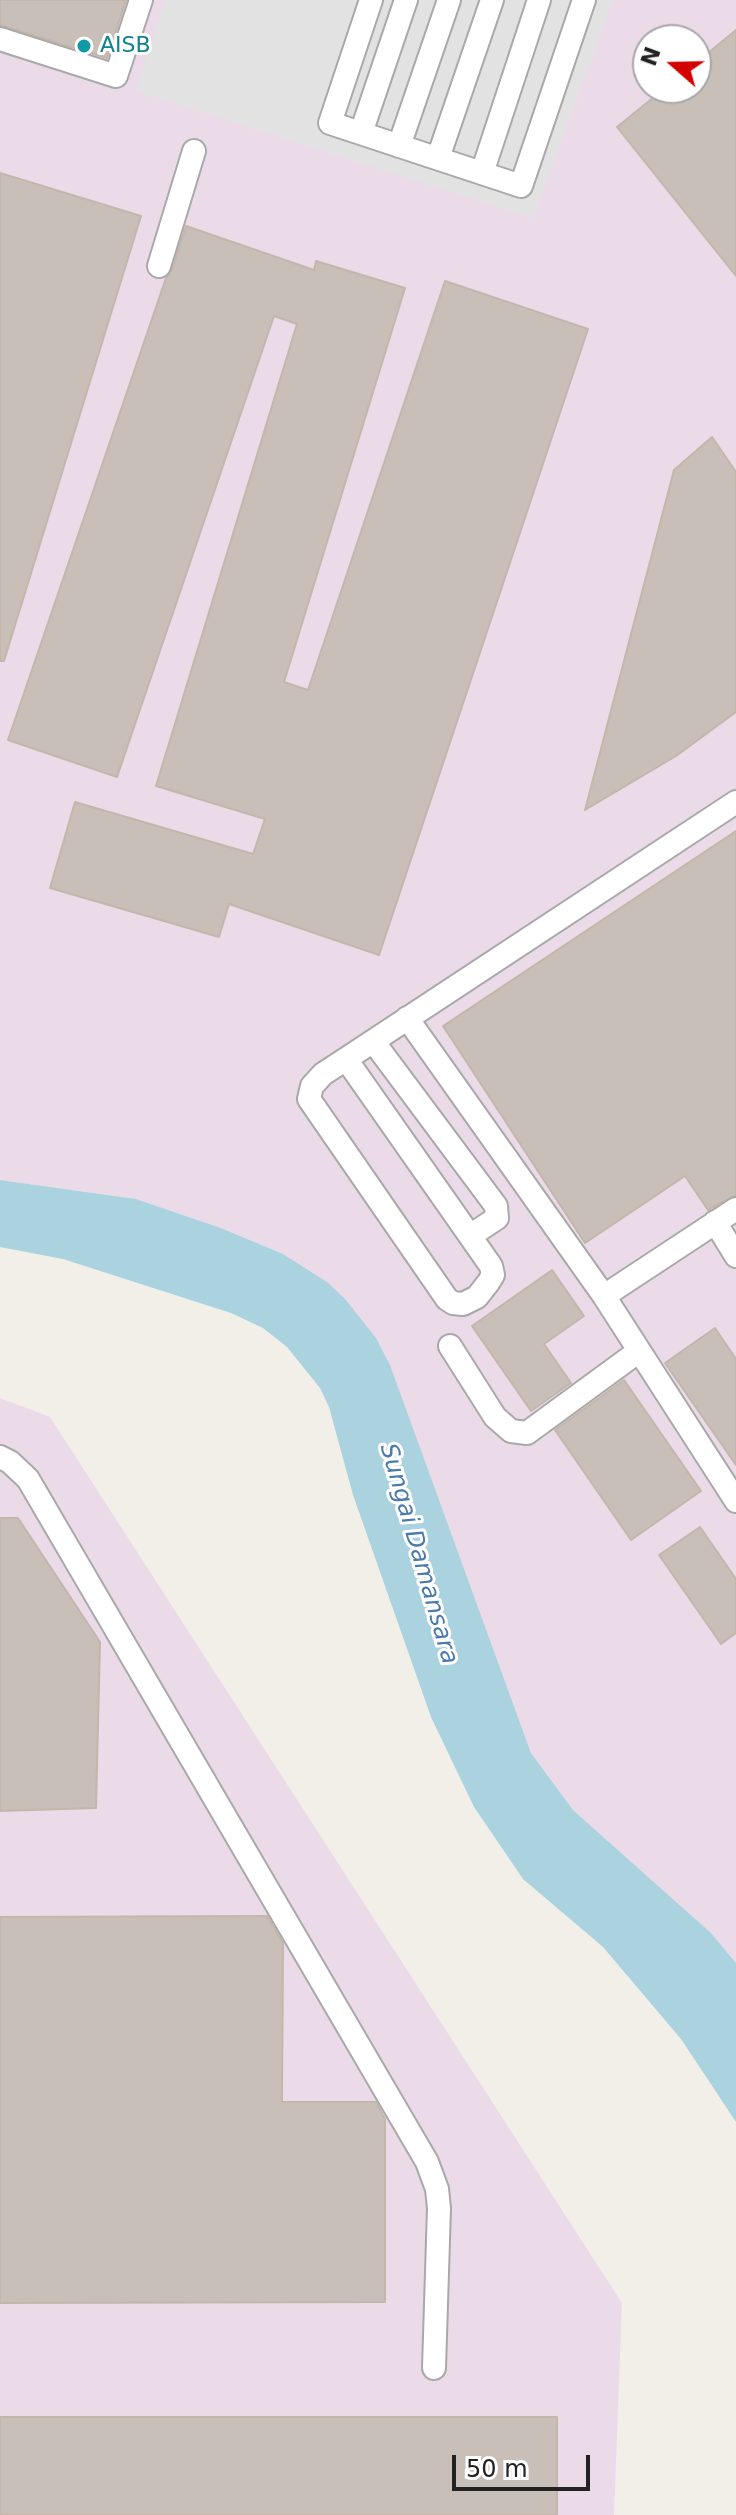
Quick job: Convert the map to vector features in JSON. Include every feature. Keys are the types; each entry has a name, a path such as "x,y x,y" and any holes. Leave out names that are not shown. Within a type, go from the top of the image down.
{"lane":[{"path":"0,39 116,76 141,0"},
{"path":"371,0 330,123 521,186 584,0"},
{"path":"361,133 406,0"},
{"path":"399,146 449,0"},
{"path":"438,158 492,0"},
{"path":"482,173 539,0"},
{"path":"159,266 194,151"},
{"path":"346,1059 491,1266 493,1275 477,1297 463,1304 447,1299 309,1099 312,1086 323,1074 736,802"},
{"path":"407,1018 604,1296 736,1501"},
{"path":"373,1041 496,1206 497,1218 470,1236"},
{"path":"604,1296 736,1209"},
{"path":"715,1222 735,1252"},
{"path":"450,1346 495,1417 511,1431 527,1433 639,1351"},
{"path":"0,1457 28,1479 427,2162 437,2189 439,2208 434,2368"}],"shaded area":[{"path":"0,0 736,0 736,1963 711,1933 573,1810 531,1753 390,1366 283,1254 221,1228 136,1199 0,1180"},
{"path":"165,0 613,0 533,218 136,91"},
{"path":"0,1398 50,1417 622,2303 614,2515 0,2515"}],"water":[{"name":"Sungai Damansara","path":"0,1180 136,1199 221,1228 283,1254 327,1282 376,1338 390,1365 531,1753 573,1810 711,1933 736,1963 736,2122 681,2039 603,1947 523,1879 474,1807 431,1717 353,1495 329,1407 320,1388 287,1347 263,1328 231,1313 63,1259 0,1247"}],"building":[{"name":"AISB","path":"0,0 126,0 107,58 0,25"},
{"path":"736,30 736,276 617,127 645,104 712,104 712,50"},
{"path":"0,173 141,216 4,661 0,661"},
{"path":"186,226 314,270 316,261 405,288 284,682 308,690 445,281 588,329 379,955 229,904 219,937 50,888 75,802 253,854 265,819 156,786 297,324 274,316 117,777 8,740"},
{"path":"712,437 736,472 736,712 676,756 585,810 674,470"},
{"path":"736,831 736,1195 708,1210 685,1176 585,1243 443,1026"},
{"path":"552,1270 584,1316 544,1344 571,1383 531,1411 472,1326"},
{"path":"715,1328 736,1359 736,1465 665,1363"},
{"path":"624,1380 701,1491 631,1540 555,1430"},
{"path":"0,1518 18,1518 100,1642 96,1808 0,1811"},
{"path":"700,1527 736,1579 736,1633 721,1644 659,1555"},
{"path":"267,1916 283,1943 282,2102 376,2102 385,2119 385,2302 0,2303 0,1917"},
{"path":"0,2417 557,2417 557,2515 0,2515"}],"place":[{"name":"AISB","path":"84,46"}]}
